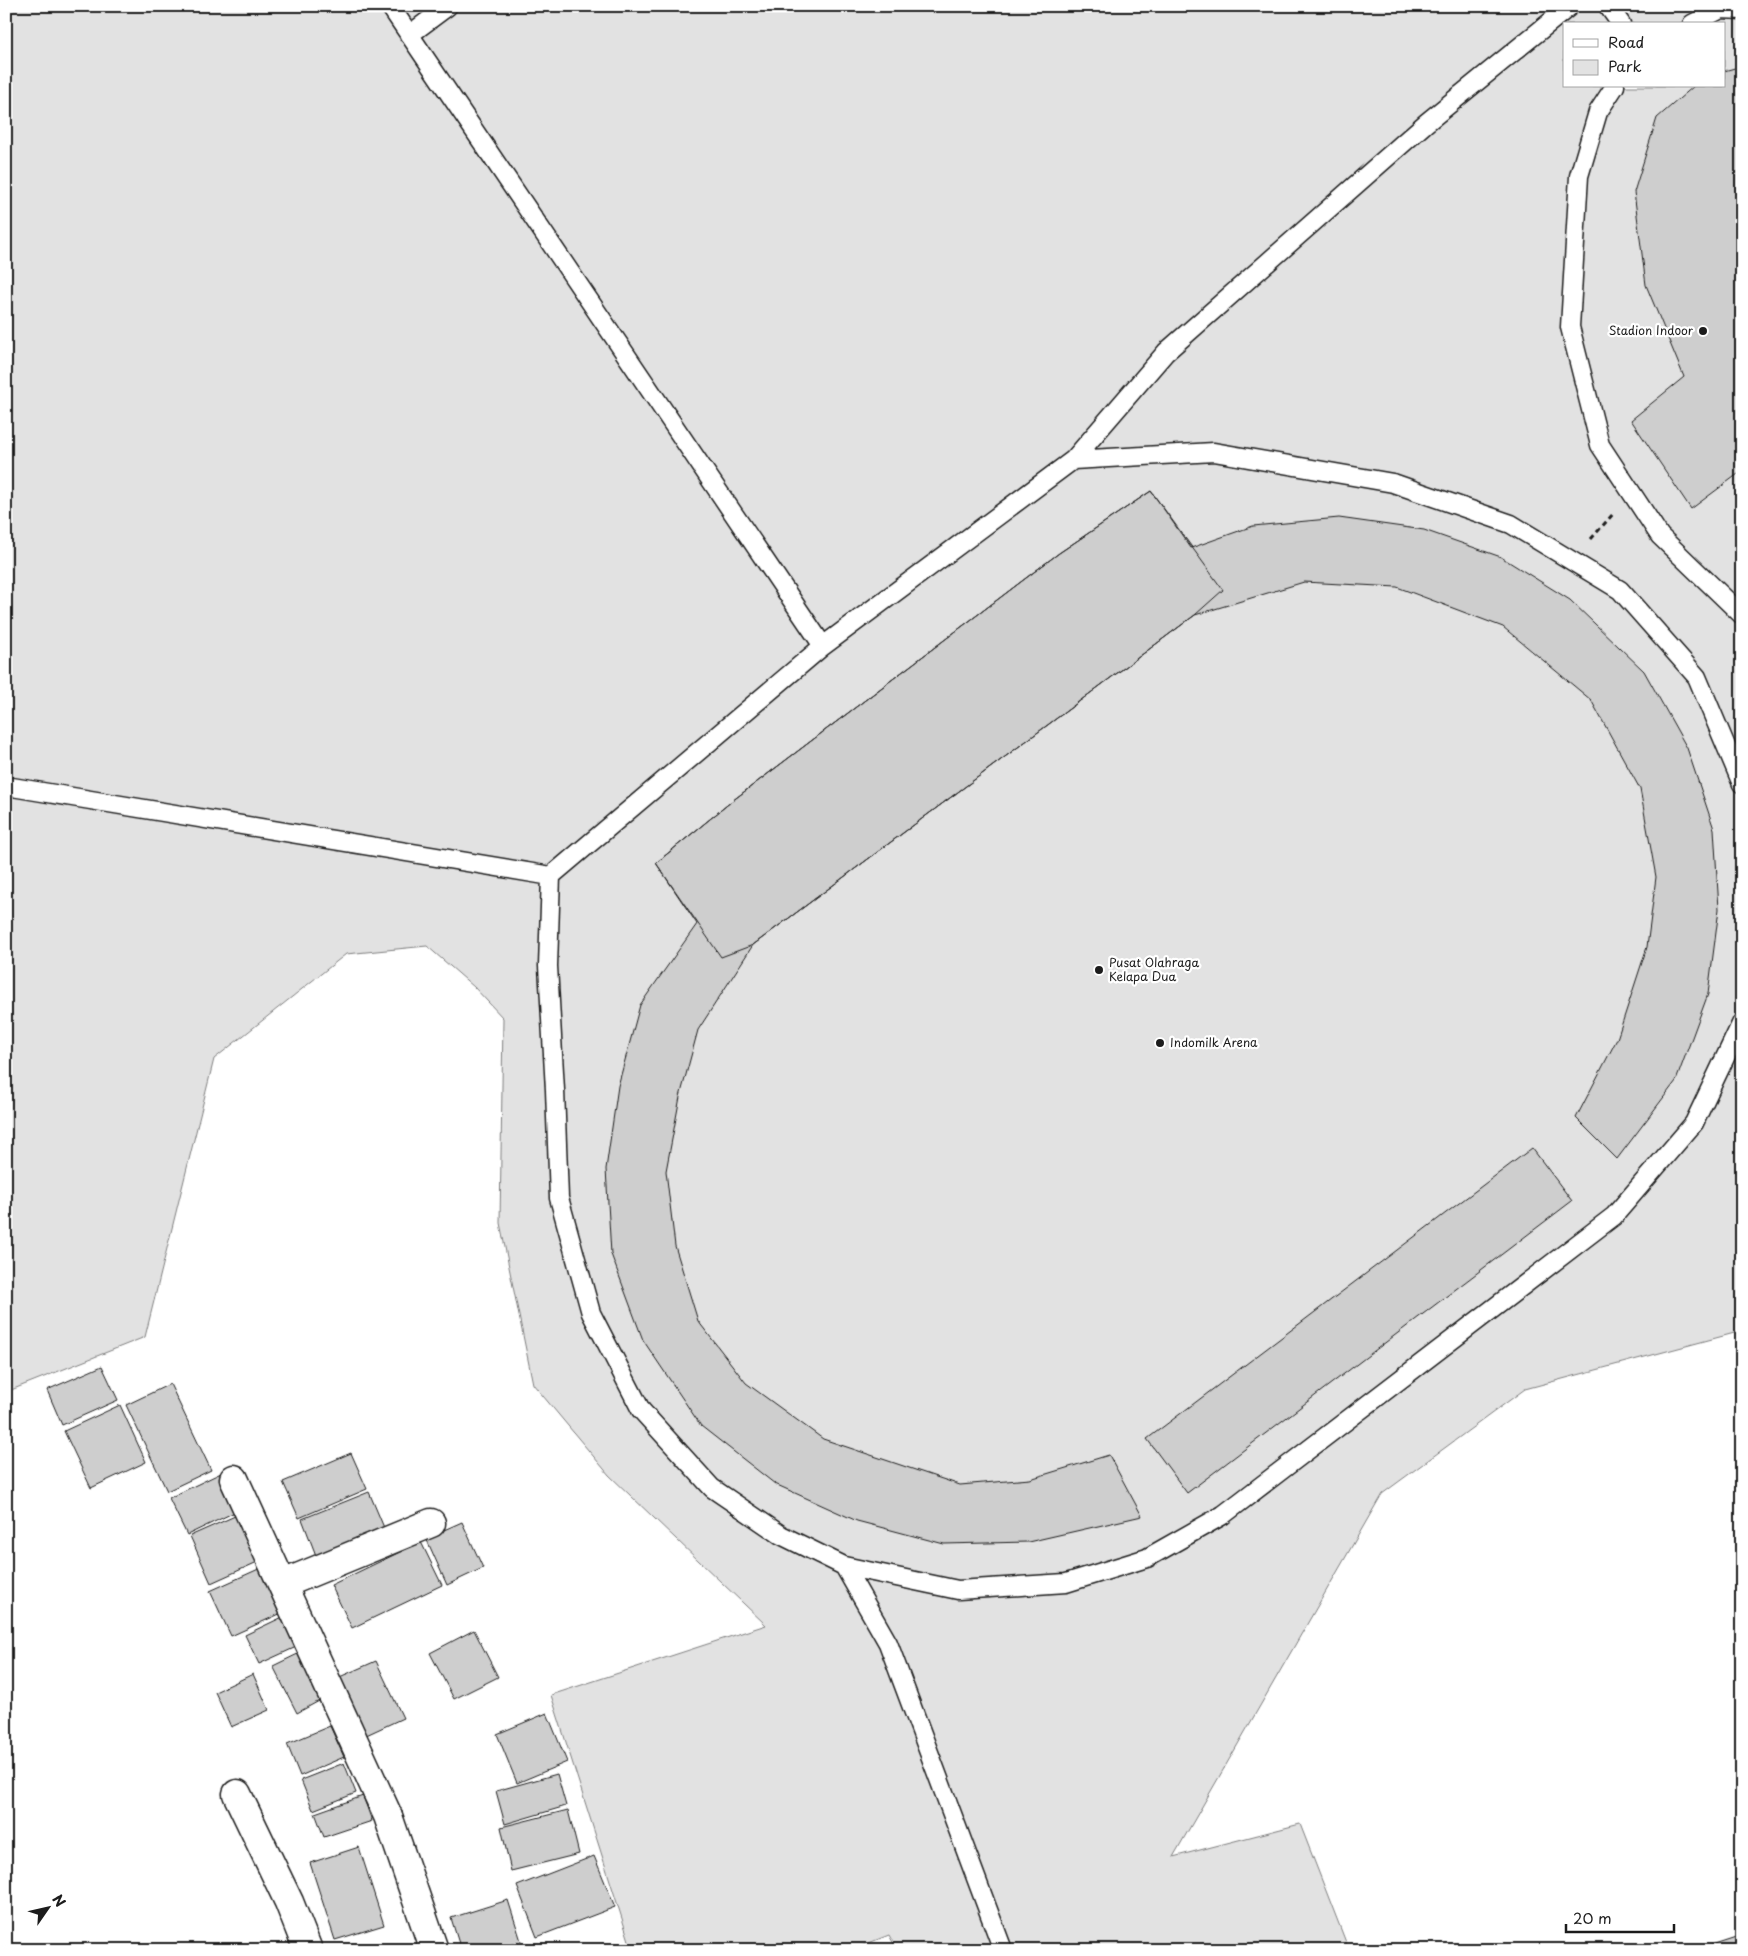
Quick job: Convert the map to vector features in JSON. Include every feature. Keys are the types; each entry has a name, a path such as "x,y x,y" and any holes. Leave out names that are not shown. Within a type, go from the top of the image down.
{"street":[{"path":"234,1479 388,1816 434,1950"},
{"path":"282,1584 431,1523"},
{"path":"237,1794 289,1902 308,1950"}],"lane":[{"path":"390,6 823,646"},
{"path":"409,35 448,6"},
{"path":"1570,6 1426,123 1166,352 1073,460 823,646 552,876 548,966 556,1090 559,1198 591,1313 641,1410 712,1488 781,1535 844,1566 958,1590 1066,1583 1147,1558 1223,1515 1614,1216 1694,1123 1742,1022"},
{"path":"1608,6 1620,22"},
{"path":"1696,22 1721,9 1742,10"},
{"path":"1614,88 1598,112 1579,176 1570,327 1600,444 1660,536 1742,615"},
{"path":"1073,460 1214,452 1393,483 1511,524 1620,590 1697,677 1742,784"},
{"path":"6,786 552,876"},
{"path":"844,1566 888,1643 1003,1950"}],"path":[{"path":"1572,560 1632,493"}],"green space":[{"name":"Pusat Olahraga Kelapa Dua","path":"6,6 1742,6 1742,1331 1525,1389 1382,1494 1173,1857 1300,1824 1349,1950 897,1950 889,1935 851,1950 632,1950 551,1695 766,1625 609,1475 533,1384 500,1223 503,1018 474,987 427,946 346,954 214,1059 145,1337 6,1392"}],"building":[{"name":"Stadion Indoor","path":"1742,66 1742,471 1691,509 1631,420 1684,377 1646,285 1634,192 1657,118 1692,88 1726,88 1726,70"},
{"path":"1151,491 1191,548 1253,526 1339,518 1424,530 1501,557 1570,600 1644,671 1687,748 1714,829 1719,909 1708,994 1676,1081 1617,1159 1576,1118 1617,1039 1647,947 1656,877 1640,789 1591,700 1503,627 1397,587 1304,582 1195,615 753,945 698,1030 680,1097 666,1171 675,1246 698,1321 746,1383 823,1439 960,1485 1030,1479 1109,1455 1142,1516 1028,1542 944,1544 857,1521 775,1484 701,1426 643,1340 611,1254 606,1169 618,1086 640,1005 697,924 656,863 732,801 1059,553"},
{"path":"1151,491 1223,590 1195,615 753,945 721,957 656,863 732,801 1059,553"},
{"path":"1532,1148 1572,1201 1187,1493 1147,1439"},
{"path":"102,1366 118,1400 62,1425 47,1390"},
{"path":"170,1384 211,1470 167,1491 126,1405"},
{"path":"120,1405 146,1462 91,1488 64,1431"},
{"path":"351,1453 367,1489 299,1518 283,1482"},
{"path":"221,1473 239,1510 187,1535 169,1498"},
{"path":"369,1492 385,1530 317,1558 302,1519"},
{"path":"244,1512 264,1559 211,1583 190,1536"},
{"path":"462,1522 483,1568 447,1585 426,1538"},
{"path":"421,1542 442,1585 352,1628 331,1585"},
{"path":"263,1567 284,1612 231,1636 210,1591"},
{"path":"291,1613 305,1643 259,1664 245,1635"},
{"path":"474,1630 498,1677 454,1699 430,1653"},
{"path":"308,1649 332,1694 297,1713 273,1666"},
{"path":"376,1661 403,1718 362,1737 335,1679"},
{"path":"253,1674 269,1710 231,1727 215,1692"},
{"path":"547,1713 567,1762 517,1783 497,1734"},
{"path":"330,1726 344,1757 300,1776 287,1744"},
{"path":"344,1763 356,1793 313,1810 301,1780"},
{"path":"557,1774 566,1806 505,1824 496,1791"},
{"path":"363,1796 372,1821 324,1837 315,1813"},
{"path":"568,1810 579,1854 511,1871 501,1827"},
{"path":"359,1847 384,1925 335,1940 310,1863"},
{"path":"594,1856 615,1907 537,1937 517,1886"},
{"path":"508,1900 521,1941 493,1950 461,1950 451,1918"},
{"path":"1742,1934 1742,1950 1693,1950"}],"place":[{"name":"Stadion Indoor","path":"1703,331"},
{"name":"Pusat Olahraga Kelapa Dua","path":"1099,970"},
{"name":"Indomilk Arena","path":"1160,1043"}]}
